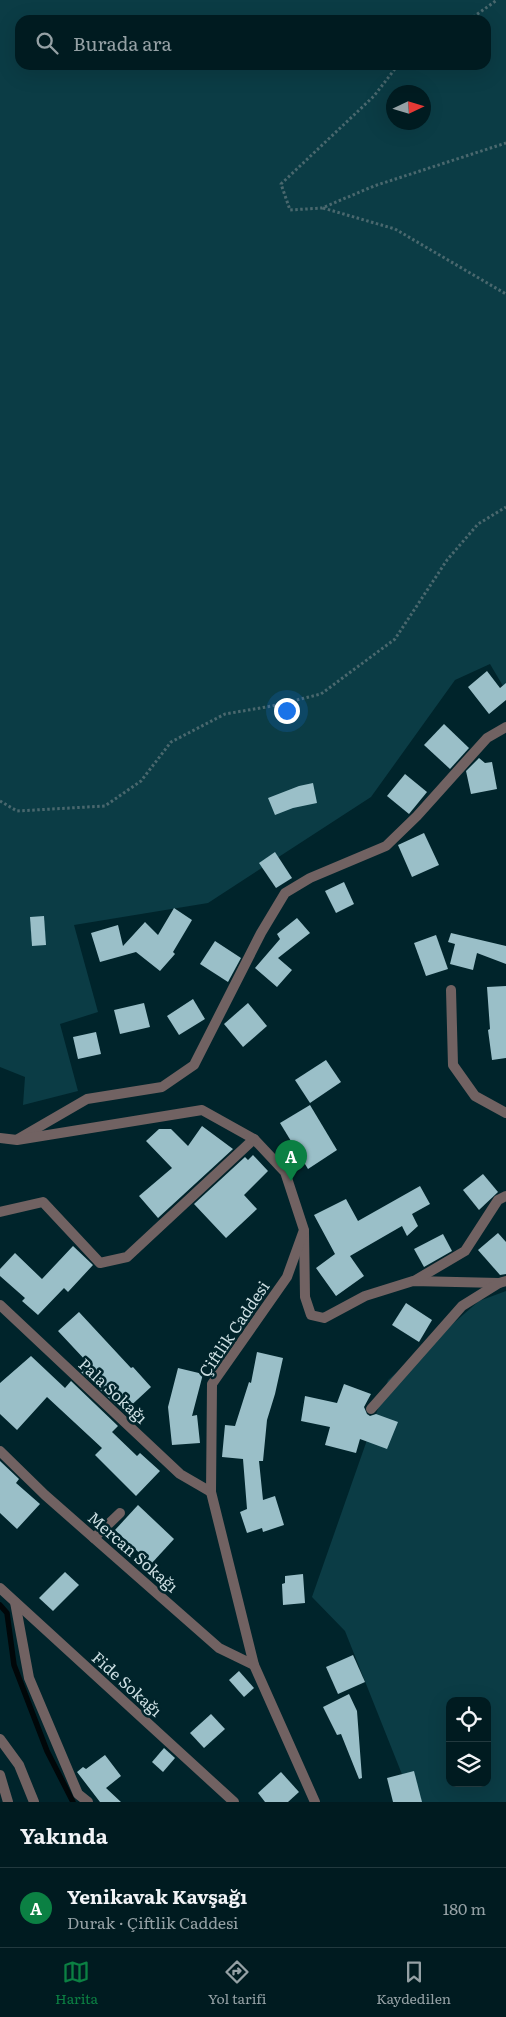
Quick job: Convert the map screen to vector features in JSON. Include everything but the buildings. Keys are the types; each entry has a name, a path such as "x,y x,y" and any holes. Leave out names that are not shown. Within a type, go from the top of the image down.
{"street":[{"path":"17,1140 87,1099 162,1087 194,1065 261,933 285,893 310,878 386,846 417,816 487,738 506,727"},
{"path":"451,990 453,1065 475,1096 506,1113"},
{"path":"0,1138 17,1140 202,1110 254,1139 285,1172 304,1230 305,1297 311,1315 324,1318 365,1296 413,1281 465,1250 498,1200 506,1196"},
{"path":"0,1212 43,1202 100,1263 127,1257 254,1139"},
{"name":"Çiftlik Caddesi","path":"304,1230 287,1277 212,1384 212,1492 254,1665 315,1802"},
{"path":"413,1281 502,1282"},
{"path":"371,1410 462,1306 502,1282"},
{"name":"Pala Sokağı","path":"0,1305 180,1474 212,1492"},
{"name":"Mercan Sokağı","path":"0,1451 45,1495 219,1648 254,1665"},
{"path":"94,1538 120,1513"},
{"name":"Fide Sokağı","path":"0,1588 234,1802"},
{"path":"15,1602 29,1678 78,1794 88,1802"},
{"path":"0,1739 19,1765 34,1802"},
{"path":"0,1775 8,1802"}],"path":[{"path":"476,15 497,0"},
{"path":"394,70 374,96 281,184 290,210 322,208 374,186 506,144"},
{"path":"322,208 395,229 506,294"},
{"path":"0,800 17,811 105,806 141,781 171,742 225,714 272,706 321,694 395,639 447,560 478,524 506,507"}],"shaded area":[{"path":"0,0 506,0 506,691 490,664 455,680 371,797 208,903 74,925 98,1012 60,1024 78,1091 23,1105 25,1077 0,1067"},
{"path":"506,1291 506,1802 413,1802 345,1631 312,1597 388,1380 479,1301"}],"waterway":[{"path":"0,1605 7,1613 14,1665 47,1751 73,1802"}],"place":[{"name":"Yenikavak Kavşağı","path":"291,1181"}]}
